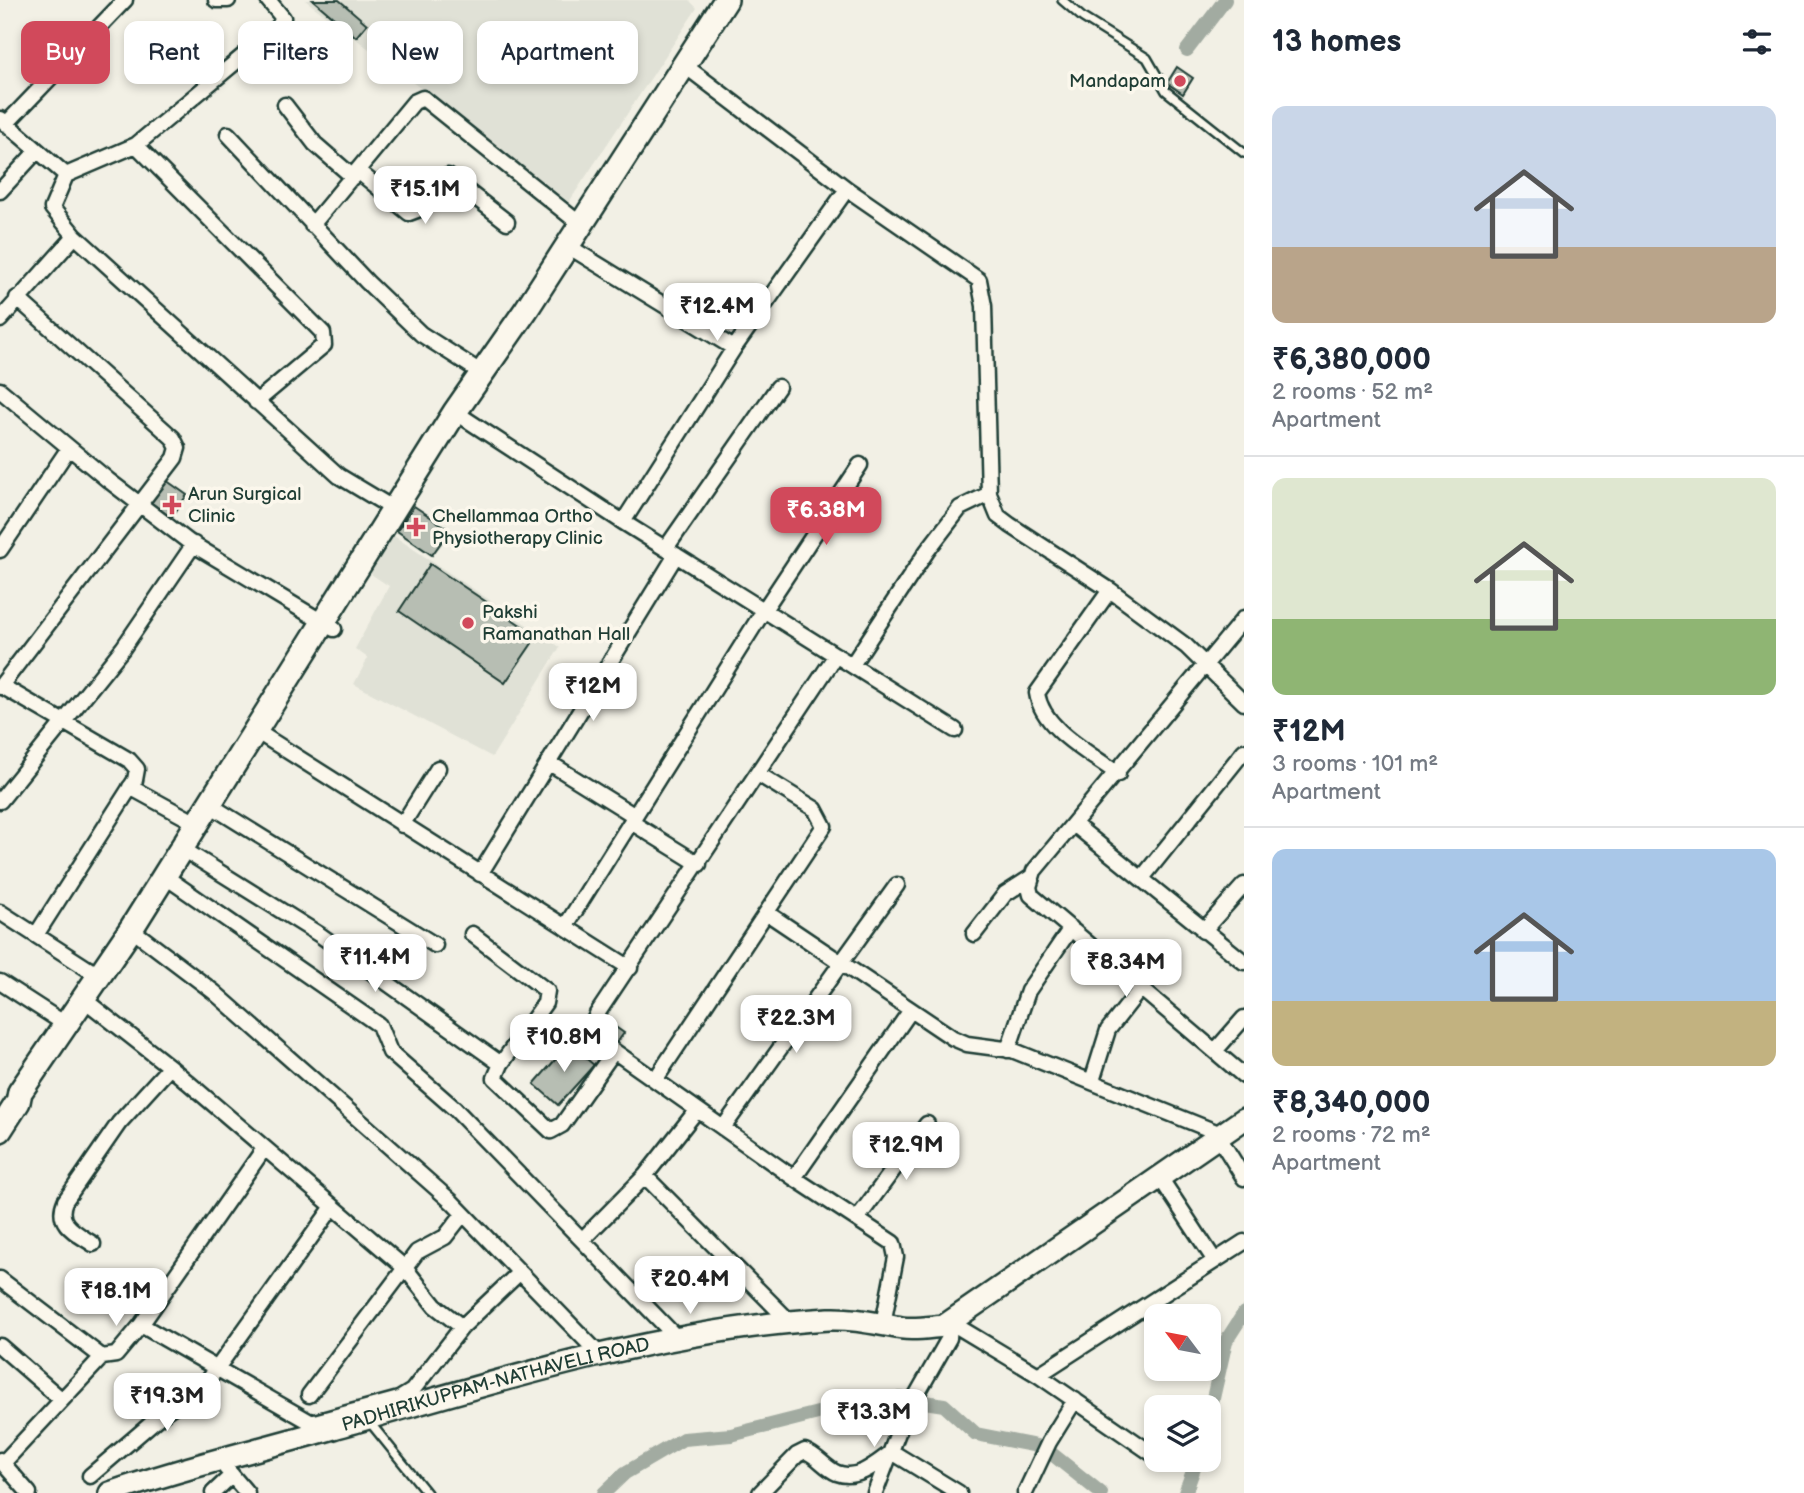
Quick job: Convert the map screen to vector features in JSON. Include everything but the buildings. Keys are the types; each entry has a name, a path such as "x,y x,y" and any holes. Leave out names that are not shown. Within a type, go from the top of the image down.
{"main road":[{"path":"18,1102 29,1097 91,1005 167,884 196,823 260,734 403,512 482,373 606,188 684,65 719,3"},
{"path":"329,627 394,509 576,251 605,202 606,188"},
{"path":"185,851 218,810 260,734"},
{"path":"0,1130 18,1102 20,1093 65,1024 135,932"}],"street":[{"path":"66,176 3,121 125,0"},
{"path":"216,0 228,0"},
{"path":"268,0 282,15 282,22 136,145 66,176 52,208 75,236 339,476 394,509"},
{"path":"684,65 847,189 974,275 984,306 985,496 998,516 1010,525 1110,590 1186,646 1244,703"},
{"path":"312,225 414,102 423,98 580,225"},
{"path":"285,105 315,144 409,213 417,210 448,176 507,222"},
{"path":"229,134 312,225 421,334 482,373"},
{"path":"136,145 323,333 324,345 256,402"},
{"path":"0,191 36,152"},
{"path":"623,522 734,348 847,189"},
{"path":"0,320 75,236"},
{"path":"576,251 734,348"},
{"path":"17,298 176,443 178,452 0,686 134,764 137,774 36,935"},
{"path":"480,874 671,552 778,387"},
{"path":"2,398 194,544 329,627"},
{"path":"459,414 623,522 955,730"},
{"path":"0,550 69,448"},
{"path":"565,927 764,610 860,465"},
{"path":"852,665 927,551 960,508 985,496"},
{"path":"0,801 123,648 194,544"},
{"path":"1110,590 1037,694 1039,709 1051,722 1118,774"},
{"path":"974,934 1005,894 1030,878 1244,618"},
{"path":"836,655 597,1014 592,1028 597,1039 793,1178 896,1247 883,1324"},
{"path":"260,734 630,968"},
{"path":"1142,878 1244,751"},
{"path":"548,762 699,863"},
{"path":"402,825 438,768"},
{"path":"655,1080 824,826 815,809 758,774"},
{"path":"131,786 196,823"},
{"path":"218,810 435,945"},
{"path":"1075,825 1244,962"},
{"path":"185,851 320,935 501,1064"},
{"path":"1030,878 1031,895 1244,1076"},
{"path":"167,884 379,1025 390,1052 455,1109 679,1340"},
{"path":"1203,931 1244,884"},
{"path":"723,1128 897,885"},
{"path":"0,912 99,976"},
{"path":"767,913 960,1041 1008,1049 1220,1135 1244,1178"},
{"path":"1008,1049 1028,991 1070,928"},
{"path":"135,932 214,992 463,1213 602,1357"},
{"path":"472,933 547,991 545,1003 501,1064 495,1078 551,1131 562,1125 614,1051"},
{"path":"0,982 65,1024"},
{"path":"1092,1081 1108,1030 1141,988"},
{"path":"91,1005 170,1067 263,1150 405,1268 435,1306 463,1327"},
{"path":"793,1178 911,1010"},
{"path":"1215,1051 1244,1018"},
{"path":"93,1244 68,1228 61,1211 65,1201 119,1123 170,1067"},
{"path":"582,1240 645,1175 697,1110"},
{"name":"PADHIRIKUPPAM-NATHAVELI ROAD","path":"110,1493 225,1467 318,1427 367,1419 602,1357 679,1340 791,1323 860,1319 904,1328 944,1326 1244,1119"},
{"path":"857,1219 927,1124"},
{"path":"29,1493 2,1462 102,1357 116,1355 141,1325 263,1150"},
{"path":"645,1175 791,1323"},
{"path":"1158,1176 1215,1261"},
{"path":"90,1476 166,1411 197,1392 332,1208"},
{"path":"309,1395 423,1246 450,1233 463,1213"},
{"path":"1038,1376 1244,1242"},
{"path":"141,1325 318,1427 399,1399 412,1391 463,1327 520,1272"},
{"path":"0,1279 102,1357"},
{"path":"875,1493 904,1417 949,1338 950,1322 1075,1400 1144,1448"},
{"path":"0,1346 61,1400"},
{"path":"1025,1493 1049,1441 1075,1400"},
{"path":"760,1493 797,1455 805,1451 815,1455 837,1473 854,1474 870,1468 892,1452"},
{"path":"892,1452 959,1493"},
{"path":"213,1493 225,1467 247,1493"}],"lane":[{"path":"1062,0 1083,18 1136,49 1152,66 1166,92 1244,153"},
{"path":"367,1419 427,1493"}],"shaded area":[{"path":"305,0 689,0 697,8 569,202 415,84 463,84 463,21 367,21 367,47 353,37 353,21 332,21"},
{"path":"391,534 560,647 492,757 354,684 368,658 355,649 389,586 368,572"}],"waterway":[{"path":"1187,50 1225,0"},
{"path":"1214,1395 1226,1341 1244,1313"},
{"path":"604,1493 625,1473 683,1439 731,1435 865,1401 899,1398 944,1405 976,1434 1037,1446"},
{"path":"1052,1454 1101,1493"},
{"path":"1185,1493 1193,1472"}],"place":[{"name":"Mandapam","path":"1180,81"},
{"name":"Arun Surgical Clinic","path":"172,505"},
{"name":"Chellammaa Ortho Physiotherapy Clinic","path":"416,527"},
{"name":"Pakshi Ramanathan Hall","path":"468,623"}]}
